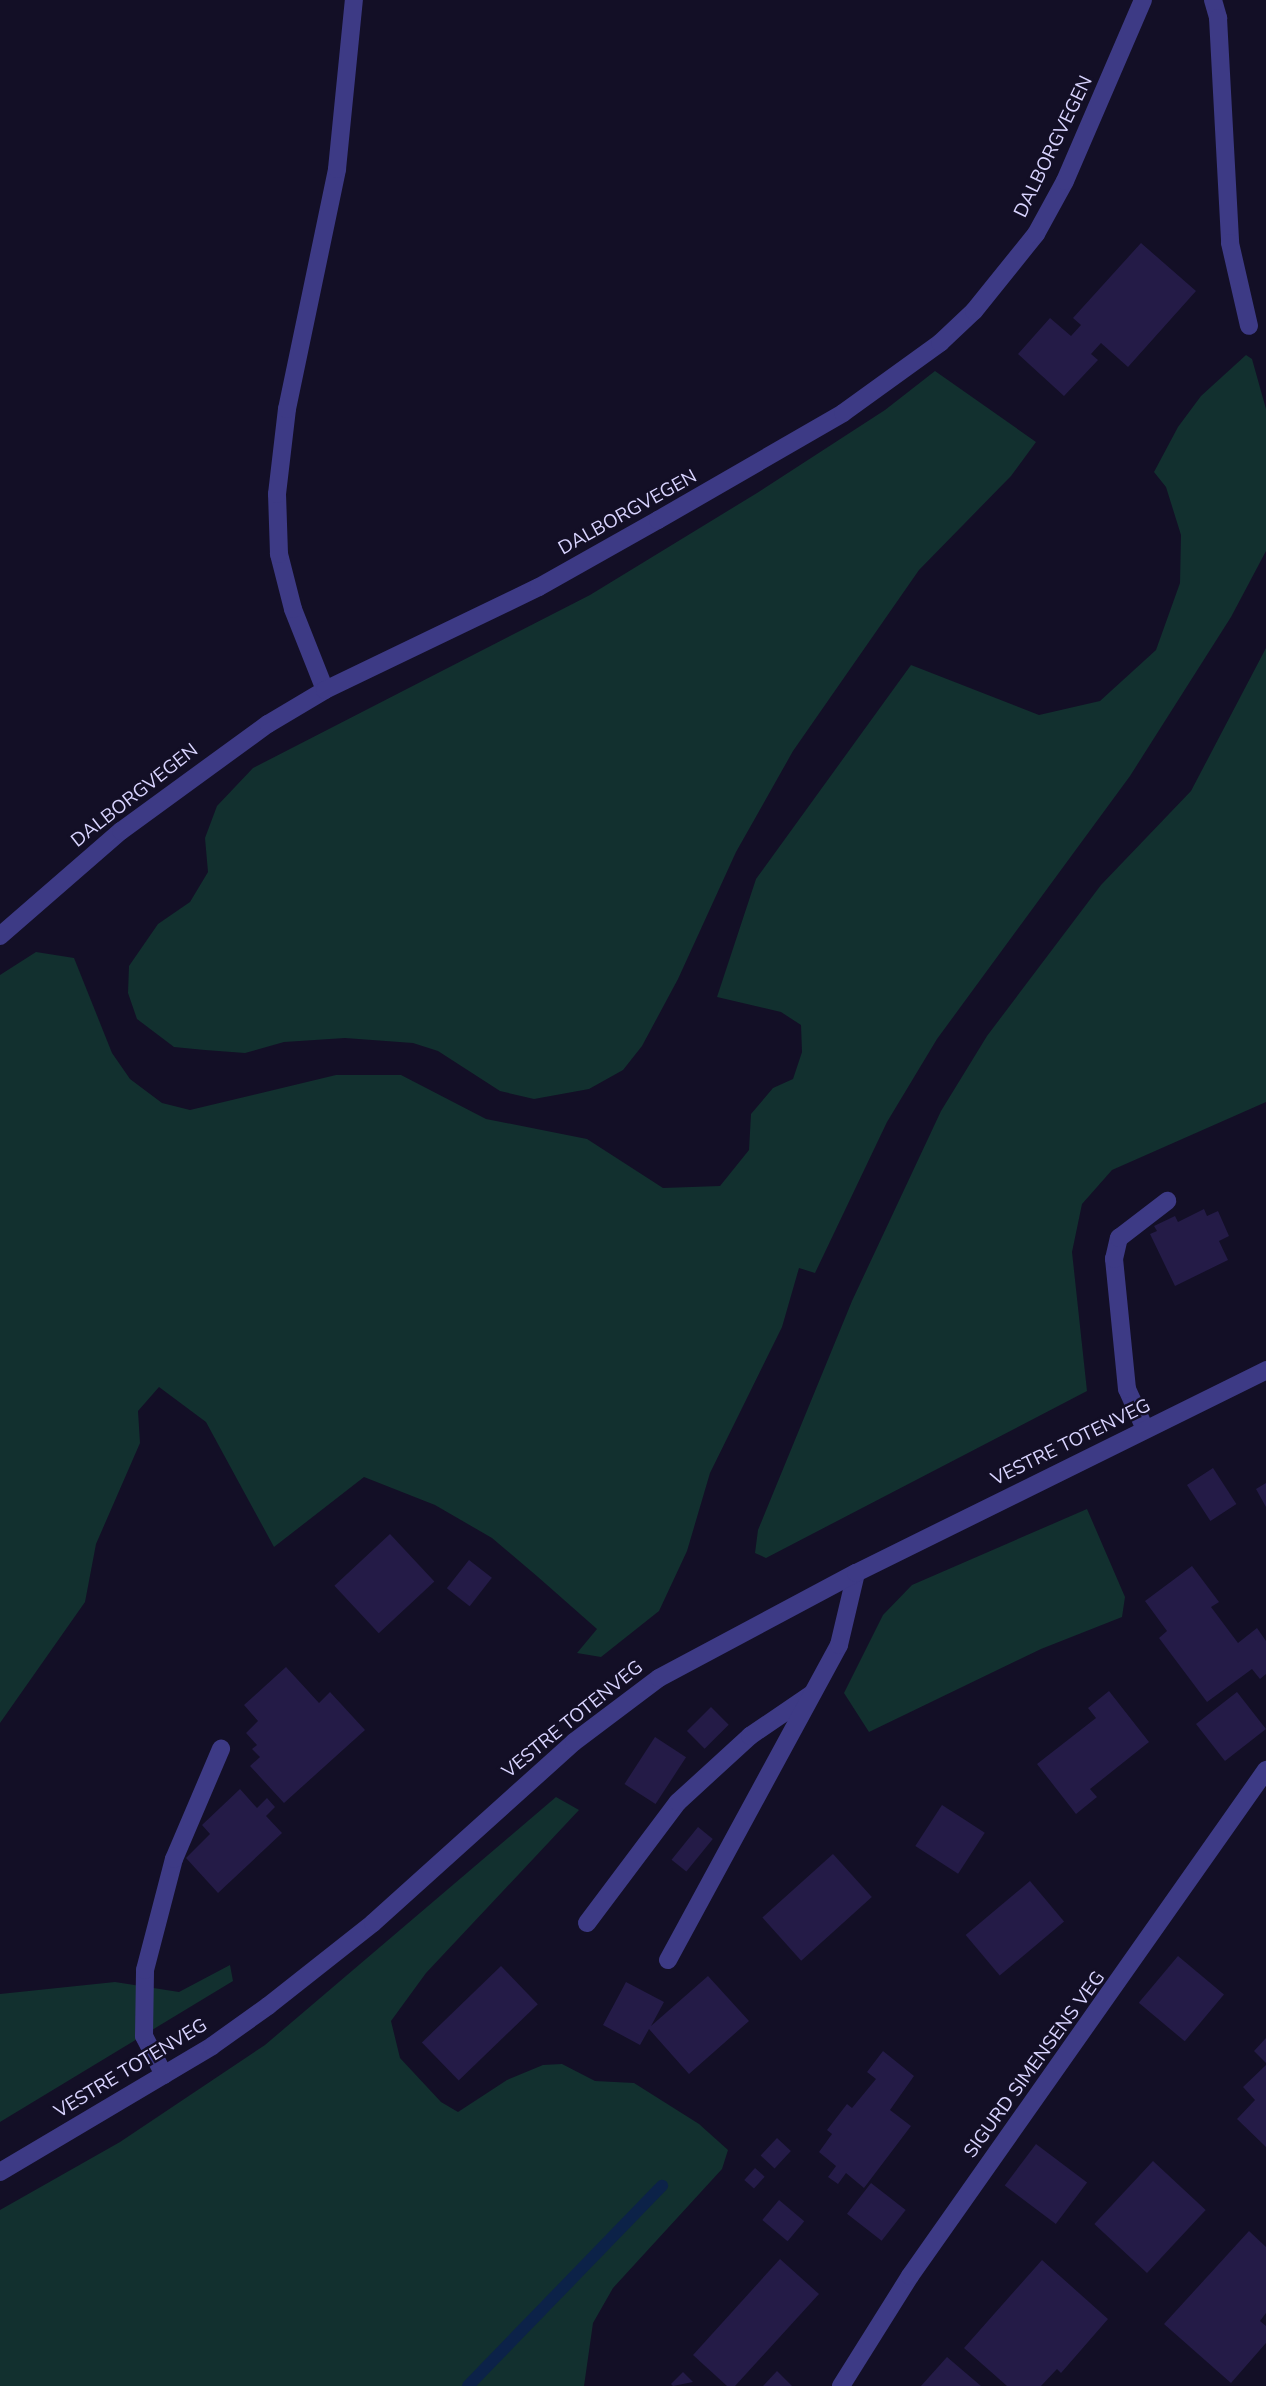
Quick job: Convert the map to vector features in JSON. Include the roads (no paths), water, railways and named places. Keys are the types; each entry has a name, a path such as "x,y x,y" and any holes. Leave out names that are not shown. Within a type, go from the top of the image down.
{"street":[{"path":"325,690 293,610 279,554 277,494 287,409 337,169 354,0"},
{"name":"DALBORGVEGEN","path":"0,936 191,776 325,690 539,587 843,413 940,344 974,311 1035,234 1065,181 1143,0"},
{"path":"1213,0 1218,18 1230,243 1249,326"},
{"path":"1146,1429 1127,1388 1114,1259 1119,1238 1167,1200"},
{"name":"VESTRE TOTENVEG","path":"0,2172 212,2046 331,1958 616,1708 743,1631 1266,1370"},
{"path":"668,1960 839,1645 856,1573"},
{"path":"587,1923 678,1802 750,1736 813,1693"},
{"path":"164,2075 144,2036 145,1970 174,1859 221,1749"},
{"name":"SIGURD SIMENSENS VEG","path":"841,2386 910,2276 1266,1770"}],"waterway":[{"path":"468,2386 662,2186"}]}
